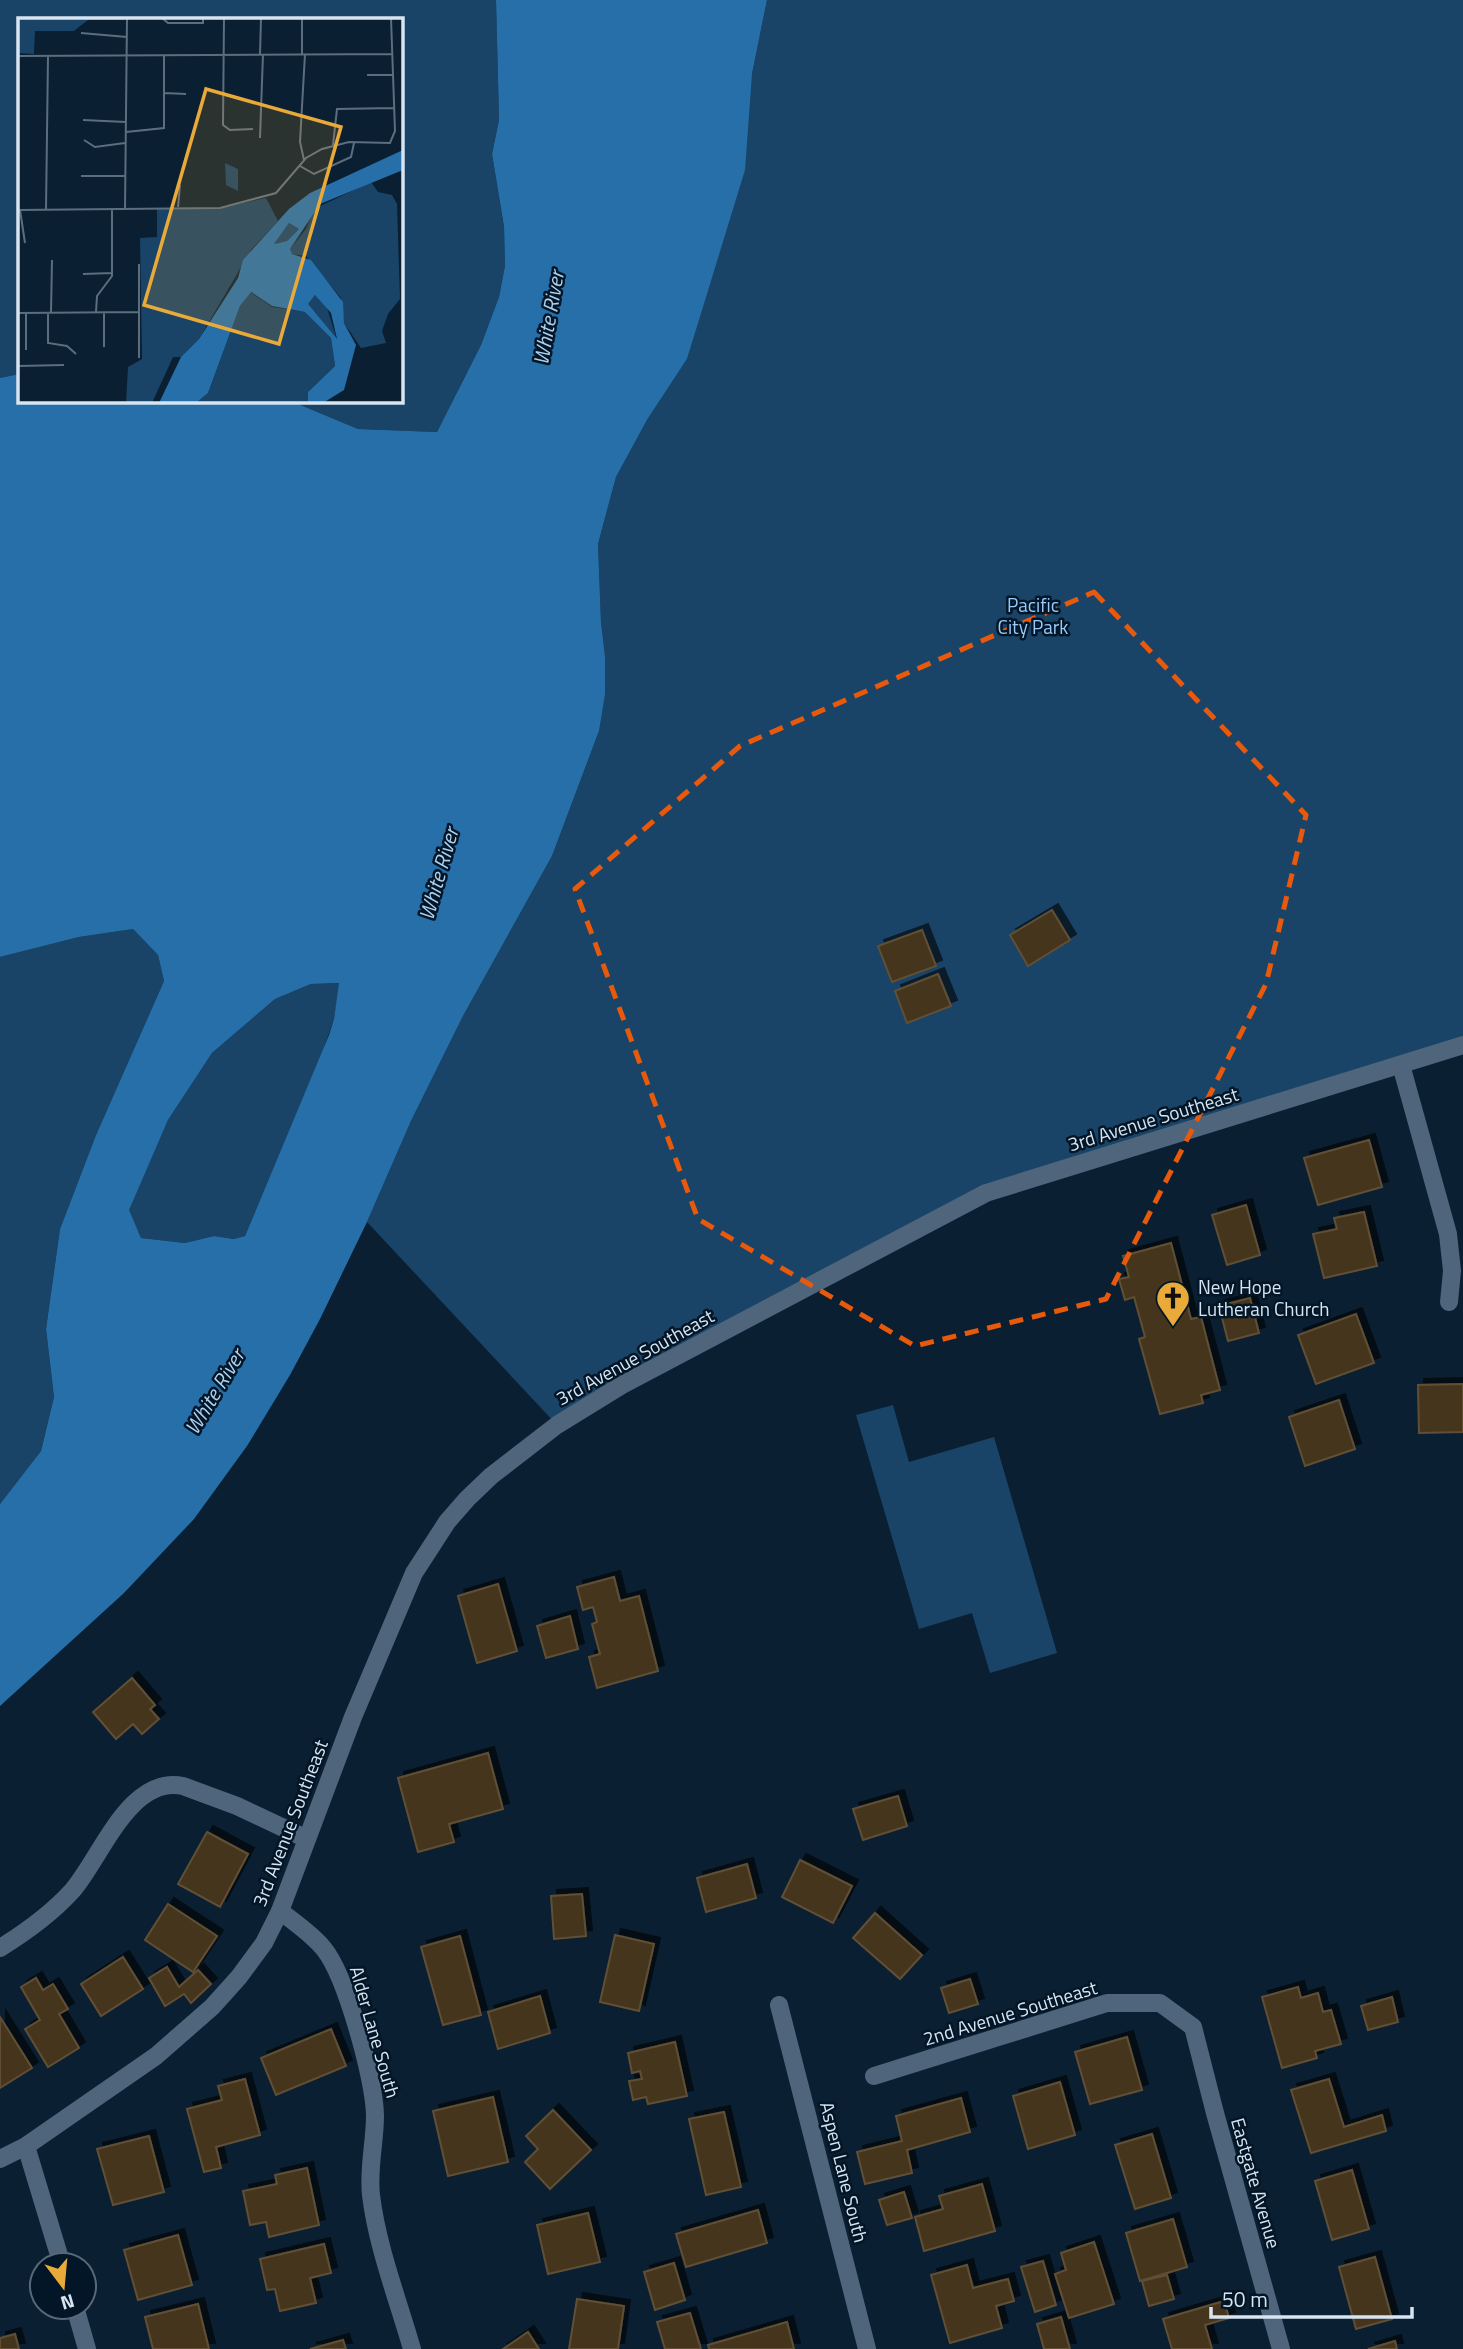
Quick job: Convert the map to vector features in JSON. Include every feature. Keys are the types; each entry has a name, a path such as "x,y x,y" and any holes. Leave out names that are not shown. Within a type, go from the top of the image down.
{"street":[{"name":"3rd Avenue Southeast","path":"0,2159 26,2146 131,2075 212,2007 258,1952 281,1911 353,1717 414,1573 447,1522 483,1484 557,1425 622,1385 986,1193 1463,1045"},
{"path":"1401,1065 1448,1234 1452,1271 1449,1302"},
{"path":"0,1948 38,1922 70,1893 83,1878 124,1815 141,1797 157,1787 173,1784 183,1786 237,1806 307,1839"},
{"name":"Alder Lane South","path":"281,1911 315,1938 325,1950 347,1996 374,2098 375,2128 370,2182 372,2199 412,2349"},
{"name":"2nd Avenue Southeast","path":"874,2076 1107,2003 1160,2003 1194,2027"},
{"name":"Aspen Lane South","path":"779,2005 867,2349"},
{"name":"Eastgate Avenue","path":"1194,2027 1215,2113 1281,2349"},
{"path":"26,2146 58,2251"},
{"path":"79,2321 88,2349"}],"highlighted area":[{"path":"1094,592 1306,815 1266,984 1106,1299 915,1346 698,1219 575,889 740,746"}],"green space":[{"path":"0,0 496,0 499,120 492,154 504,228 505,266 499,297 481,345 437,432 358,429 293,402 402,402 402,18 18,18 18,374 0,378"},
{"name":"Pacific City Park","path":"767,0 1463,0 1463,1045 986,1193 557,1425 367,1222 411,1121 463,1016 552,856 599,731 605,656 598,544 616,477 647,420 687,359 711,277"},
{"path":"133,929 158,955 164,981 96,1135 60,1229 46,1329 54,1397 41,1451 0,1504 0,957 79,937"},
{"path":"340,983 334,1019 322,1053 245,1236 235,1239 214,1236 185,1243 141,1238 128,1210 168,1120 212,1053 275,999 311,984"},
{"path":"893,1405 909,1462 994,1437 1057,1653 990,1673 972,1613 919,1629 856,1415"}],"water":[{"name":"White River","path":"496,0 767,0 752,74 745,170 687,359 647,420 616,477 598,544 605,694 599,731 552,856 463,1016 411,1121 367,1222 320,1319 247,1446 194,1519 124,1593 0,1706 0,1504 41,1451 54,1397 46,1329 60,1229 96,1135 164,981 158,955 133,929 79,937 0,957 0,378 18,374 18,402 293,402 358,429 437,432 481,345 499,297 505,266 504,227 492,154 499,120","holes":["339,983 329,1035 245,1236 234,1239 214,1236 185,1243 141,1238 129,1210 168,1120 212,1053 275,999 311,984"]}],"building":[{"path":"1052,910 1070,940 1028,966 1010,935"},
{"path":"922,930 936,966 892,982 878,946"},
{"path":"938,974 951,1006 907,1023 895,991"},
{"path":"1369,1140 1382,1187 1318,1205 1304,1158"},
{"path":"1246,1205 1260,1255 1227,1265 1212,1215"},
{"path":"1364,1212 1377,1266 1324,1278 1313,1234 1337,1229 1334,1218"},
{"name":"New Hope Lutheran Church","path":"1171,1243 1191,1319 1201,1317 1220,1390 1201,1395 1203,1403 1160,1414 1139,1339 1145,1337 1134,1297 1125,1300 1119,1279 1129,1277 1123,1256"},
{"path":"1250,1298 1259,1333 1228,1341 1219,1306"},
{"path":"1356,1314 1374,1363 1316,1384 1298,1335"},
{"path":"1463,1384 1463,1432 1419,1433 1418,1385"},
{"path":"1339,1400 1355,1449 1305,1466 1289,1417"},
{"path":"614,1577 620,1601 639,1596 658,1671 597,1688 589,1657 600,1654 592,1624 597,1622 593,1607 583,1610 577,1587"},
{"path":"498,1584 517,1651 477,1663 458,1596"},
{"path":"570,1616 578,1649 546,1658 537,1626"},
{"path":"132,1678 155,1705 150,1709 159,1719 142,1734 133,1724 116,1739 93,1712"},
{"path":"488,1753 503,1809 449,1824 454,1842 418,1852 398,1778"},
{"path":"898,1796 907,1826 863,1840 853,1809"},
{"path":"207,1832 248,1854 220,1907 178,1884"},
{"path":"800,1860 852,1886 833,1923 782,1897"},
{"path":"747,1864 756,1898 706,1912 697,1878"},
{"path":"582,1894 586,1936 554,1939 551,1896"},
{"path":"168,1904 217,1936 193,1972 145,1940"},
{"path":"875,1913 922,1955 900,1979 853,1938"},
{"path":"615,1935 654,1944 639,2011 600,2002"},
{"path":"460,1936 481,2015 443,2025 421,1947"},
{"path":"123,1957 143,1989 101,2016 81,1984"},
{"path":"167,1967 179,1987 198,1970 211,1984 191,2003 184,1994 165,2006 149,1978"},
{"path":"36,1978 43,1990 53,1984 68,2009 59,2014 79,2048 48,2067 25,2029 40,2020 21,1987"},
{"path":"970,1979 978,2004 949,2013 941,1988"},
{"path":"1298,1987 1301,1998 1318,1993 1323,2012 1331,2010 1341,2044 1315,2051 1317,2058 1282,2068 1262,1997"},
{"path":"540,1996 550,2033 498,2049 488,2012"},
{"path":"1392,1997 1398,2022 1368,2030 1361,2006"},
{"path":"0,2017 32,2068 0,2088"},
{"path":"331,2029 346,2066 276,2095 261,2058"},
{"path":"1127,2037 1142,2090 1090,2104 1075,2052"},
{"path":"675,2042 687,2096 648,2104 646,2097 633,2100 629,2081 642,2079 640,2071 632,2073 628,2053"},
{"path":"245,2079 260,2135 216,2147 221,2168 204,2172 187,2109 222,2100 218,2086"},
{"path":"1329,2079 1344,2127 1382,2115 1386,2131 1311,2153 1291,2090"},
{"path":"1060,2082 1075,2135 1028,2149 1013,2096"},
{"path":"493,2097 508,2162 448,2176 433,2111"},
{"path":"961,2098 970,2132 907,2150 912,2173 865,2184 857,2152 902,2141 896,2116"},
{"path":"553,2110 591,2150 550,2189 525,2162 538,2149 526,2136"},
{"path":"724,2112 741,2187 706,2195 689,2119"},
{"path":"1152,2134 1171,2198 1135,2209 1115,2145"},
{"path":"149,2136 164,2192 113,2205 97,2149"},
{"path":"307,2168 319,2225 269,2237 266,2222 250,2225 243,2191 277,2184 275,2175"},
{"path":"1352,2170 1369,2229 1332,2240 1315,2181"},
{"path":"982,2184 995,2231 924,2251 915,2217 943,2209 939,2196"},
{"path":"904,2192 912,2218 887,2225 879,2200"},
{"path":"758,2210 767,2243 686,2267 676,2234"},
{"path":"588,2213 600,2262 548,2274 537,2225"},
{"path":"1173,2219 1187,2267 1140,2281 1126,2233"},
{"path":"178,2235 192,2285 138,2300 124,2250"},
{"path":"1094,2242 1114,2304 1069,2318 1055,2274 1066,2270 1061,2253"},
{"path":"324,2244 331,2273 310,2278 316,2303 280,2311 275,2289 267,2290 260,2259"},
{"path":"1375,2257 1392,2319 1356,2329 1339,2267"},
{"path":"1043,2261 1056,2305 1035,2312 1021,2267"},
{"path":"674,2263 685,2300 655,2310 644,2272"},
{"path":"967,2265 973,2288 1008,2279 1014,2301 996,2306 1002,2328 950,2343 931,2275"},
{"path":"1167,2275 1174,2299 1149,2306 1142,2281"},
{"path":"577,2299 624,2306 618,2349 569,2349"},
{"path":"1224,2301 1229,2318 1205,2325 1212,2349 1172,2349 1163,2319"},
{"path":"198,2304 209,2349 153,2349 145,2317"},
{"path":"690,2313 701,2349 665,2349 657,2322"},
{"path":"1061,2317 1070,2349 1044,2349 1037,2324"},
{"path":"787,2322 794,2349 709,2349 708,2345"},
{"path":"528,2332 539,2349 503,2349"},
{"path":"15,2334 19,2349 0,2349 0,2338"},
{"path":"343,2340 346,2349 310,2349"},
{"path":"1395,2341 1397,2349 1368,2349"}],"place":[{"name":"New Hope Lutheran Church","path":"1173,1328"}]}
